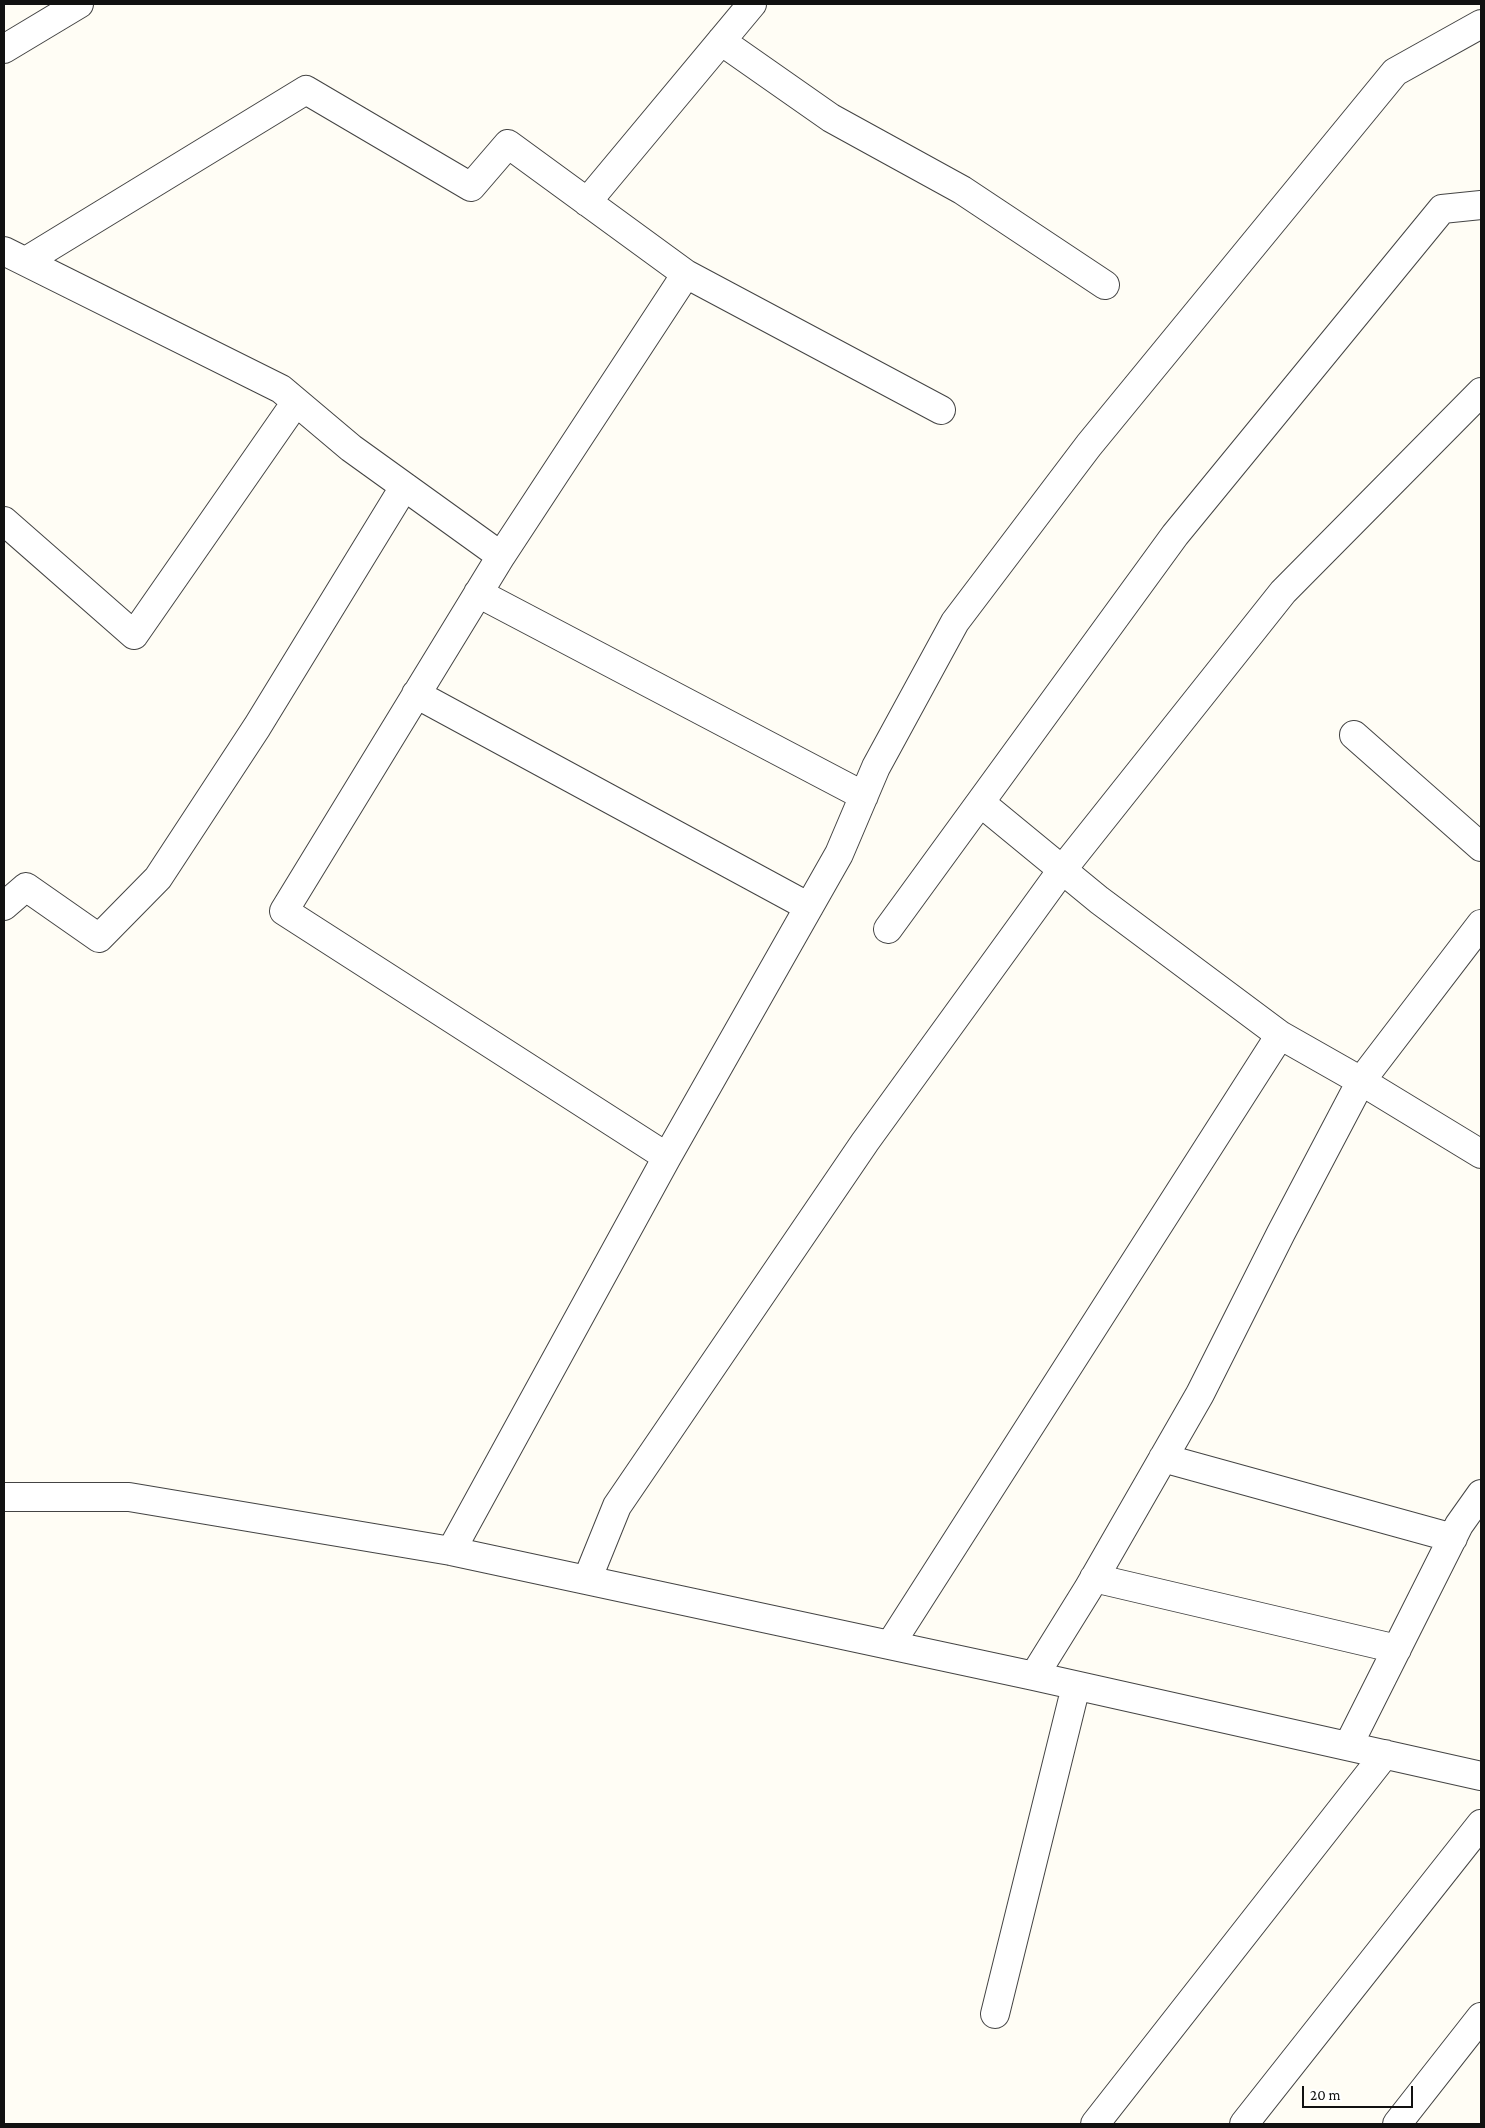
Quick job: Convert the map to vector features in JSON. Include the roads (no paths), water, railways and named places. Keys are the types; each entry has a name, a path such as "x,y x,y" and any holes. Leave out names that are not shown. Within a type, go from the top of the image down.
{"street":[{"path":"4,49 79,4"},
{"path":"587,202 752,4"},
{"path":"451,1550 667,1157 839,854 876,767 955,622 1089,445 1395,72 1481,24"},
{"path":"721,41 831,118 962,190 1105,285"},
{"path":"15,256 306,90 471,187 508,144 686,274 941,410"},
{"path":"888,929 982,803 1175,535 1442,209 1481,205"},
{"path":"15,256 281,389 351,448 501,556"},
{"path":"667,1157 284,910 501,556 686,274"},
{"path":"587,1580 617,1506 865,1142 1062,870 1283,592 1481,392"},
{"path":"4,521 134,636 296,402"},
{"path":"4,906 26,887 99,938 158,878 257,727 404,486"},
{"path":"478,593 864,796"},
{"path":"416,694 809,907"},
{"path":"1354,736 1481,847"},
{"path":"982,803 1098,900 1280,1035 1361,1081 1481,1154"},
{"path":"1034,1676 1094,1578 1200,1394 1281,1233 1361,1081 1481,924"},
{"path":"890,1645 1280,1035"},
{"path":"1163,1458 1453,1538"},
{"path":"1348,1746 1459,1525 1481,1494"},
{"path":"4,1496 129,1497 451,1550 1034,1676 1481,1776"},
{"path":"1094,1578 1397,1649"},
{"path":"995,2014 1076,1686"},
{"path":"1095,2124 1385,1754"},
{"path":"1244,2124 1481,1824"},
{"path":"1397,2124 1481,2017"}]}
